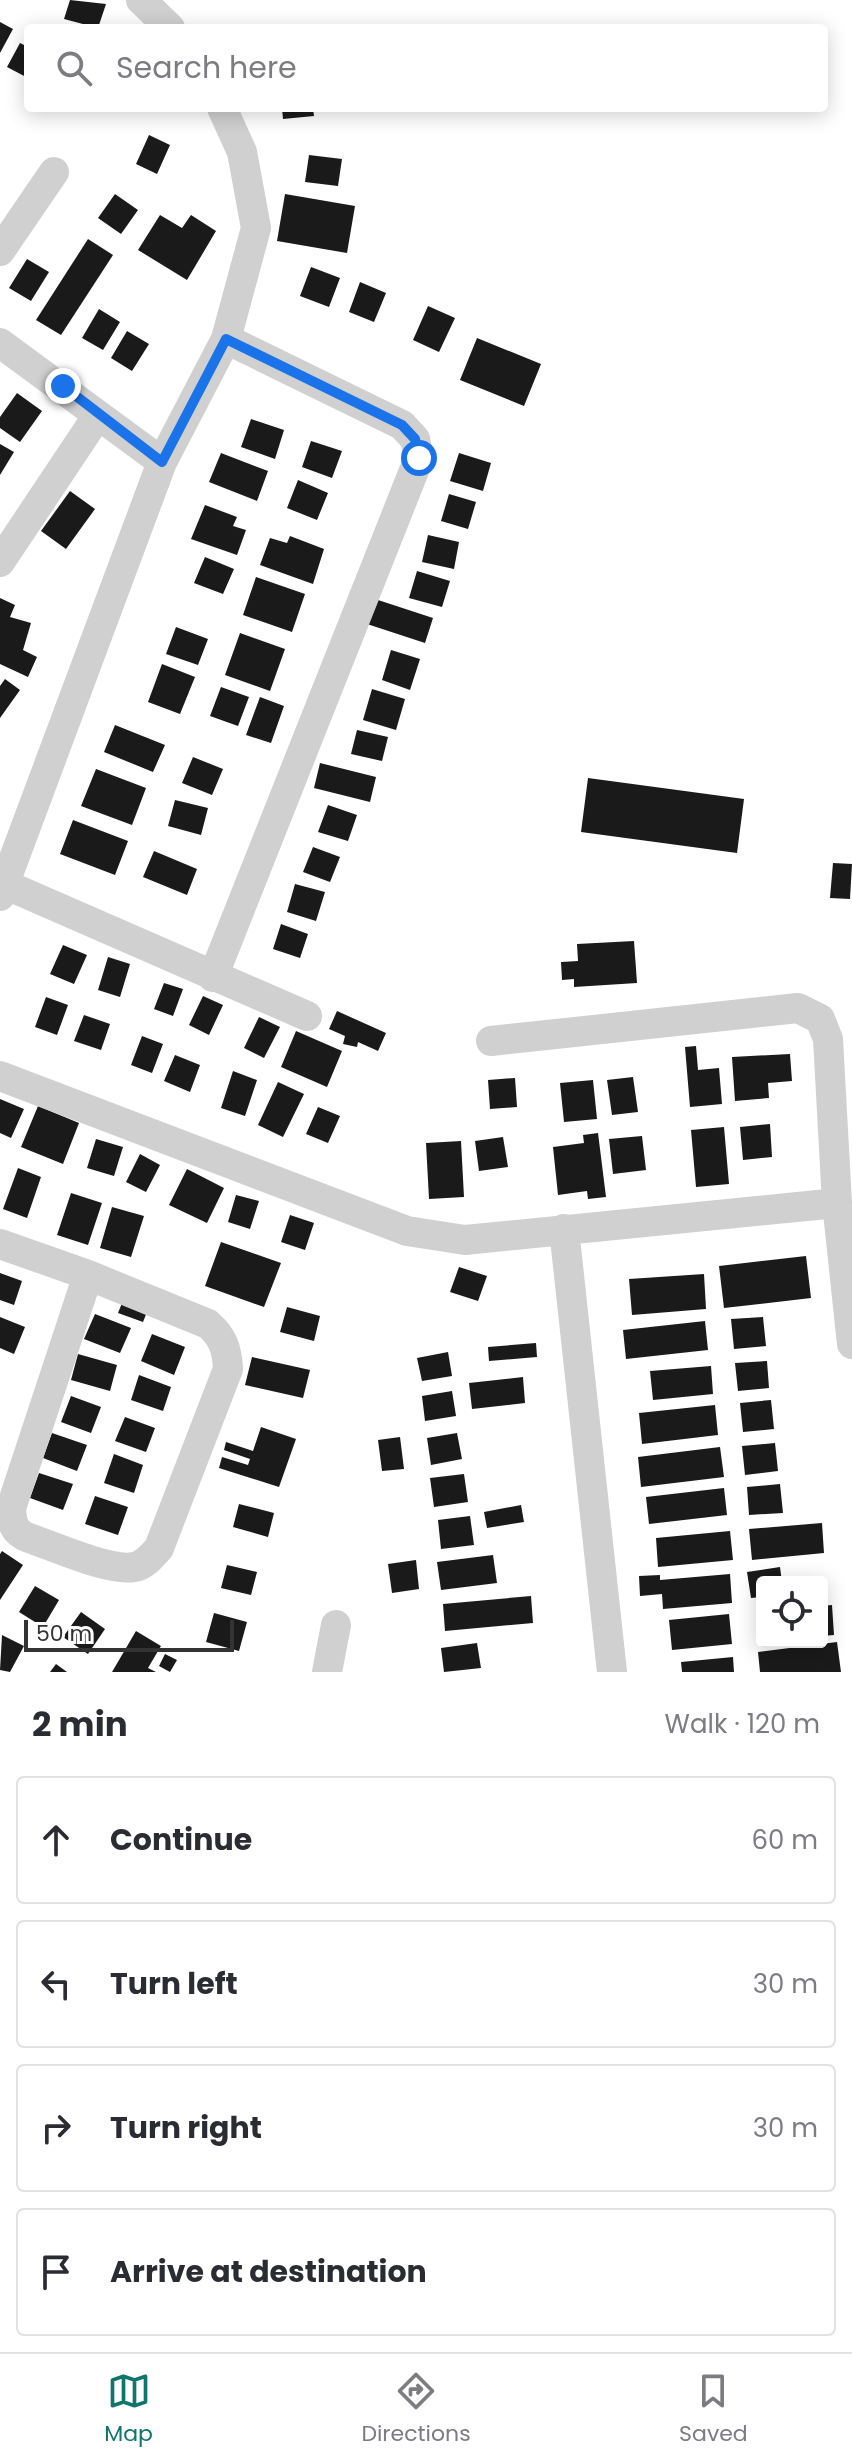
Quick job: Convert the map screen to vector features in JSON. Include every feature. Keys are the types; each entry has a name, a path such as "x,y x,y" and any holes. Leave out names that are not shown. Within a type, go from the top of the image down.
{"street":[{"path":"141,0 166,24"},
{"path":"224,112 242,152 256,228 226,339 162,462 2,890 307,1016"},
{"path":"0,251 54,172"},
{"path":"213,977 419,458 415,439 402,425 226,339"},
{"path":"0,343 162,462"},
{"path":"0,562 98,415"},
{"path":"491,1041 798,1008 820,1019 828,1039 837,1203 852,1344"},
{"path":"0,1076 407,1231 465,1240 837,1203"},
{"path":"564,1229 612,1672"},
{"path":"0,1244 88,1275 208,1324 218,1333 227,1349 228,1369 159,1548 149,1561 133,1567 115,1566 29,1538 18,1534 12,1523 11,1508 88,1275"},
{"path":"327,1672 336,1625"}],"building":[{"path":"70,0 106,4 99,24 64,19"},
{"path":"0,22 13,29 0,53"},
{"path":"20,43 24,45 24,76 7,67"},
{"path":"282,112 314,112 314,116 283,119"},
{"path":"149,135 170,145 157,174 136,164"},
{"path":"309,155 342,159 338,186 305,182"},
{"path":"115,194 138,210 121,234 98,218"},
{"path":"285,194 355,206 347,253 277,241"},
{"path":"160,215 182,228 191,215 216,231 187,280 138,250"},
{"path":"88,239 113,255 61,335 36,320"},
{"path":"27,259 49,272 31,301 9,288"},
{"path":"311,267 340,278 329,307 300,296"},
{"path":"360,282 386,293 374,322 349,312"},
{"path":"428,306 455,318 439,352 413,340"},
{"path":"99,309 120,322 103,350 82,338"},
{"path":"127,331 149,344 132,371 111,358"},
{"path":"477,338 541,364 524,406 460,380"},
{"path":"17,393 42,411 20,442 0,428 0,417"},
{"path":"251,419 284,430 275,459 241,447"},
{"path":"311,441 342,451 332,478 302,467"},
{"path":"0,444 14,452 0,475"},
{"path":"221,453 268,471 257,501 209,482"},
{"path":"459,453 491,463 483,491 450,481"},
{"path":"298,480 328,493 317,520 287,508"},
{"path":"70,491 95,509 66,549 41,531"},
{"path":"449,494 476,502 468,529 441,521"},
{"path":"205,505 237,517 233,526 246,530 237,555 191,539"},
{"path":"428,535 459,542 454,569 422,562"},
{"path":"290,536 324,549 313,584 260,565 270,538 287,543"},
{"path":"205,557 234,569 223,594 194,583"},
{"path":"417,571 450,581 442,607 409,598"},
{"path":"256,577 305,594 292,632 243,615"},
{"path":"0,598 15,605 10,617 31,623 23,650 37,657 28,677 0,664"},
{"path":"375,599 433,618 425,643 367,624"},
{"path":"176,627 208,639 198,665 166,654"},
{"path":"240,633 285,649 270,691 225,675"},
{"path":"391,650 420,659 410,690 382,680"},
{"path":"162,664 195,677 180,714 148,702"},
{"path":"5,679 20,690 0,718 0,686"},
{"path":"221,687 249,697 238,726 210,716"},
{"path":"372,689 405,699 396,730 363,720"},
{"path":"260,697 284,706 271,743 246,735"},
{"path":"115,725 165,745 153,772 104,752"},
{"path":"357,730 388,737 382,761 351,754"},
{"path":"193,757 223,769 212,795 182,783"},
{"path":"320,763 376,777 370,802 314,788"},
{"path":"96,769 146,788 132,825 81,806"},
{"path":"588,778 744,799 737,853 581,832"},
{"path":"175,800 208,808 201,835 168,826"},
{"path":"328,805 357,815 348,841 318,832"},
{"path":"73,820 128,841 115,875 60,854"},
{"path":"313,847 340,857 330,882 303,872"},
{"path":"154,851 197,869 187,895 143,877"},
{"path":"833,863 852,864 850,899 830,898"},
{"path":"295,884 325,892 316,921 287,912"},
{"path":"281,924 308,934 300,958 273,949"},
{"path":"634,941 637,983 574,987 574,979 562,980 561,962 578,961 577,944"},
{"path":"63,945 87,955 74,984 50,974"},
{"path":"108,957 130,964 120,997 98,990"},
{"path":"164,983 183,989 173,1016 154,1009"},
{"path":"203,996 223,1005 209,1035 189,1025"},
{"path":"46,997 68,1005 57,1035 35,1027"},
{"path":"337,1011 386,1033 378,1051 358,1042 357,1047 343,1044 345,1036 329,1029"},
{"path":"84,1015 110,1024 101,1050 74,1041"},
{"path":"259,1017 280,1027 264,1058 244,1048"},
{"path":"296,1031 342,1051 327,1087 281,1067"},
{"path":"142,1036 163,1044 152,1073 131,1065"},
{"path":"696,1046 698,1070 719,1068 722,1104 690,1107 685,1047"},
{"path":"790,1054 792,1081 768,1083 769,1098 735,1101 732,1057"},
{"path":"175,1055 200,1065 190,1092 164,1081"},
{"path":"233,1071 257,1080 245,1116 221,1108"},
{"path":"633,1077 638,1112 612,1115 607,1080"},
{"path":"515,1078 517,1107 490,1109 488,1080"},
{"path":"593,1080 597,1119 564,1122 560,1083"},
{"path":"278,1082 304,1094 283,1137 258,1125"},
{"path":"0,1099 24,1109 11,1138 0,1133"},
{"path":"38,1106 79,1123 63,1164 21,1147"},
{"path":"318,1107 340,1116 328,1143 306,1134"},
{"path":"770,1124 772,1157 743,1160 740,1127"},
{"path":"724,1127 729,1184 696,1187 691,1130"},
{"path":"598,1133 606,1197 588,1199 587,1191 558,1195 553,1147 584,1143 583,1135"},
{"path":"642,1136 646,1170 613,1174 609,1139"},
{"path":"503,1137 508,1167 479,1171 475,1141"},
{"path":"96,1139 123,1147 114,1176 87,1168"},
{"path":"461,1141 464,1197 429,1199 426,1143"},
{"path":"140,1154 160,1165 146,1192 126,1182"},
{"path":"18,1168 41,1177 27,1218 3,1209"},
{"path":"187,1169 224,1188 207,1223 169,1205"},
{"path":"71,1193 102,1203 88,1245 57,1235"},
{"path":"236,1195 259,1201 250,1229 228,1222"},
{"path":"112,1207 144,1216 131,1257 100,1248"},
{"path":"290,1215 314,1223 305,1250 281,1242"},
{"path":"221,1242 281,1263 264,1307 205,1286"},
{"path":"806,1256 811,1298 724,1308 719,1266"},
{"path":"459,1267 487,1276 478,1301 450,1292"},
{"path":"0,1273 22,1281 14,1305 0,1300"},
{"path":"704,1274 706,1309 632,1315 629,1279"},
{"path":"122,1303 147,1312 143,1322 118,1313"},
{"path":"287,1307 320,1316 314,1341 280,1332"},
{"path":"95,1314 131,1328 120,1353 84,1339"},
{"path":"0,1317 25,1327 14,1354 0,1348"},
{"path":"763,1317 766,1346 734,1349 731,1319"},
{"path":"705,1321 708,1350 626,1359 623,1330"},
{"path":"152,1334 185,1347 174,1375 141,1361"},
{"path":"536,1343 537,1357 489,1361 488,1347"},
{"path":"448,1352 452,1376 422,1381 417,1358"},
{"path":"78,1354 117,1365 110,1391 71,1380"},
{"path":"252,1357 310,1370 303,1398 245,1385"},
{"path":"767,1361 769,1388 738,1391 735,1363"},
{"path":"711,1366 713,1394 653,1400 650,1371"},
{"path":"139,1375 171,1387 163,1411 131,1400"},
{"path":"523,1377 525,1403 472,1409 469,1383"},
{"path":"452,1391 456,1416 425,1421 422,1396"},
{"path":"71,1396 101,1407 91,1433 61,1422"},
{"path":"771,1400 774,1429 743,1432 740,1403"},
{"path":"715,1405 718,1435 642,1444 639,1413"},
{"path":"125,1417 155,1428 146,1452 115,1441"},
{"path":"261,1427 296,1439 279,1487 219,1468 222,1457 248,1465 250,1459 224,1450 226,1442 253,1451"},
{"path":"52,1433 87,1445 77,1471 43,1458"},
{"path":"457,1433 462,1459 431,1465 427,1438"},
{"path":"400,1437 404,1469 382,1471 378,1440"},
{"path":"775,1443 778,1471 745,1475 742,1446"},
{"path":"720,1447 724,1477 641,1487 638,1457"},
{"path":"114,1454 143,1465 134,1493 104,1483"},
{"path":"39,1473 73,1484 63,1510 30,1498"},
{"path":"464,1474 468,1502 434,1507 430,1478"},
{"path":"780,1484 783,1513 749,1515 747,1487"},
{"path":"724,1488 727,1515 649,1524 646,1497"},
{"path":"95,1496 128,1507 118,1535 85,1524"},
{"path":"239,1504 274,1513 268,1537 233,1527"},
{"path":"521,1505 524,1522 487,1528 484,1512"},
{"path":"470,1516 474,1545 441,1549 438,1520"},
{"path":"822,1523 824,1553 752,1560 749,1529"},
{"path":"730,1531 733,1560 658,1567 656,1538"},
{"path":"2,1551 23,1565 0,1600 0,1554"},
{"path":"493,1555 497,1583 441,1590 437,1562"},
{"path":"416,1560 419,1589 392,1593 388,1564"},
{"path":"227,1565 257,1572 251,1595 221,1588"},
{"path":"780,1567 781,1576 756,1576 756,1598 751,1598 747,1572"},
{"path":"730,1574 732,1603 663,1609 662,1594 640,1596 639,1576 660,1575 660,1580"},
{"path":"35,1586 59,1600 43,1627 19,1612"},
{"path":"531,1596 533,1623 445,1631 443,1604"},
{"path":"828,1605 832,1605 834,1635 828,1636"},
{"path":"81,1612 105,1629 88,1654 63,1637"},
{"path":"214,1613 247,1622 239,1651 206,1642"},
{"path":"729,1614 732,1644 672,1650 669,1620"},
{"path":"136,1631 161,1646 148,1668 156,1672 112,1672"},
{"path":"2,1635 24,1646 10,1672 0,1670"},
{"path":"837,1642 841,1672 760,1672 758,1652 828,1648 828,1643"},
{"path":"477,1643 481,1668 444,1672 441,1648"},
{"path":"165,1654 177,1660 170,1672 159,1666"},
{"path":"733,1657 734,1672 682,1672 681,1662"},
{"path":"56,1664 67,1672 50,1672"}],"route":[{"path":"63,386 162,462 226,339 402,425 415,439 419,458"}]}
